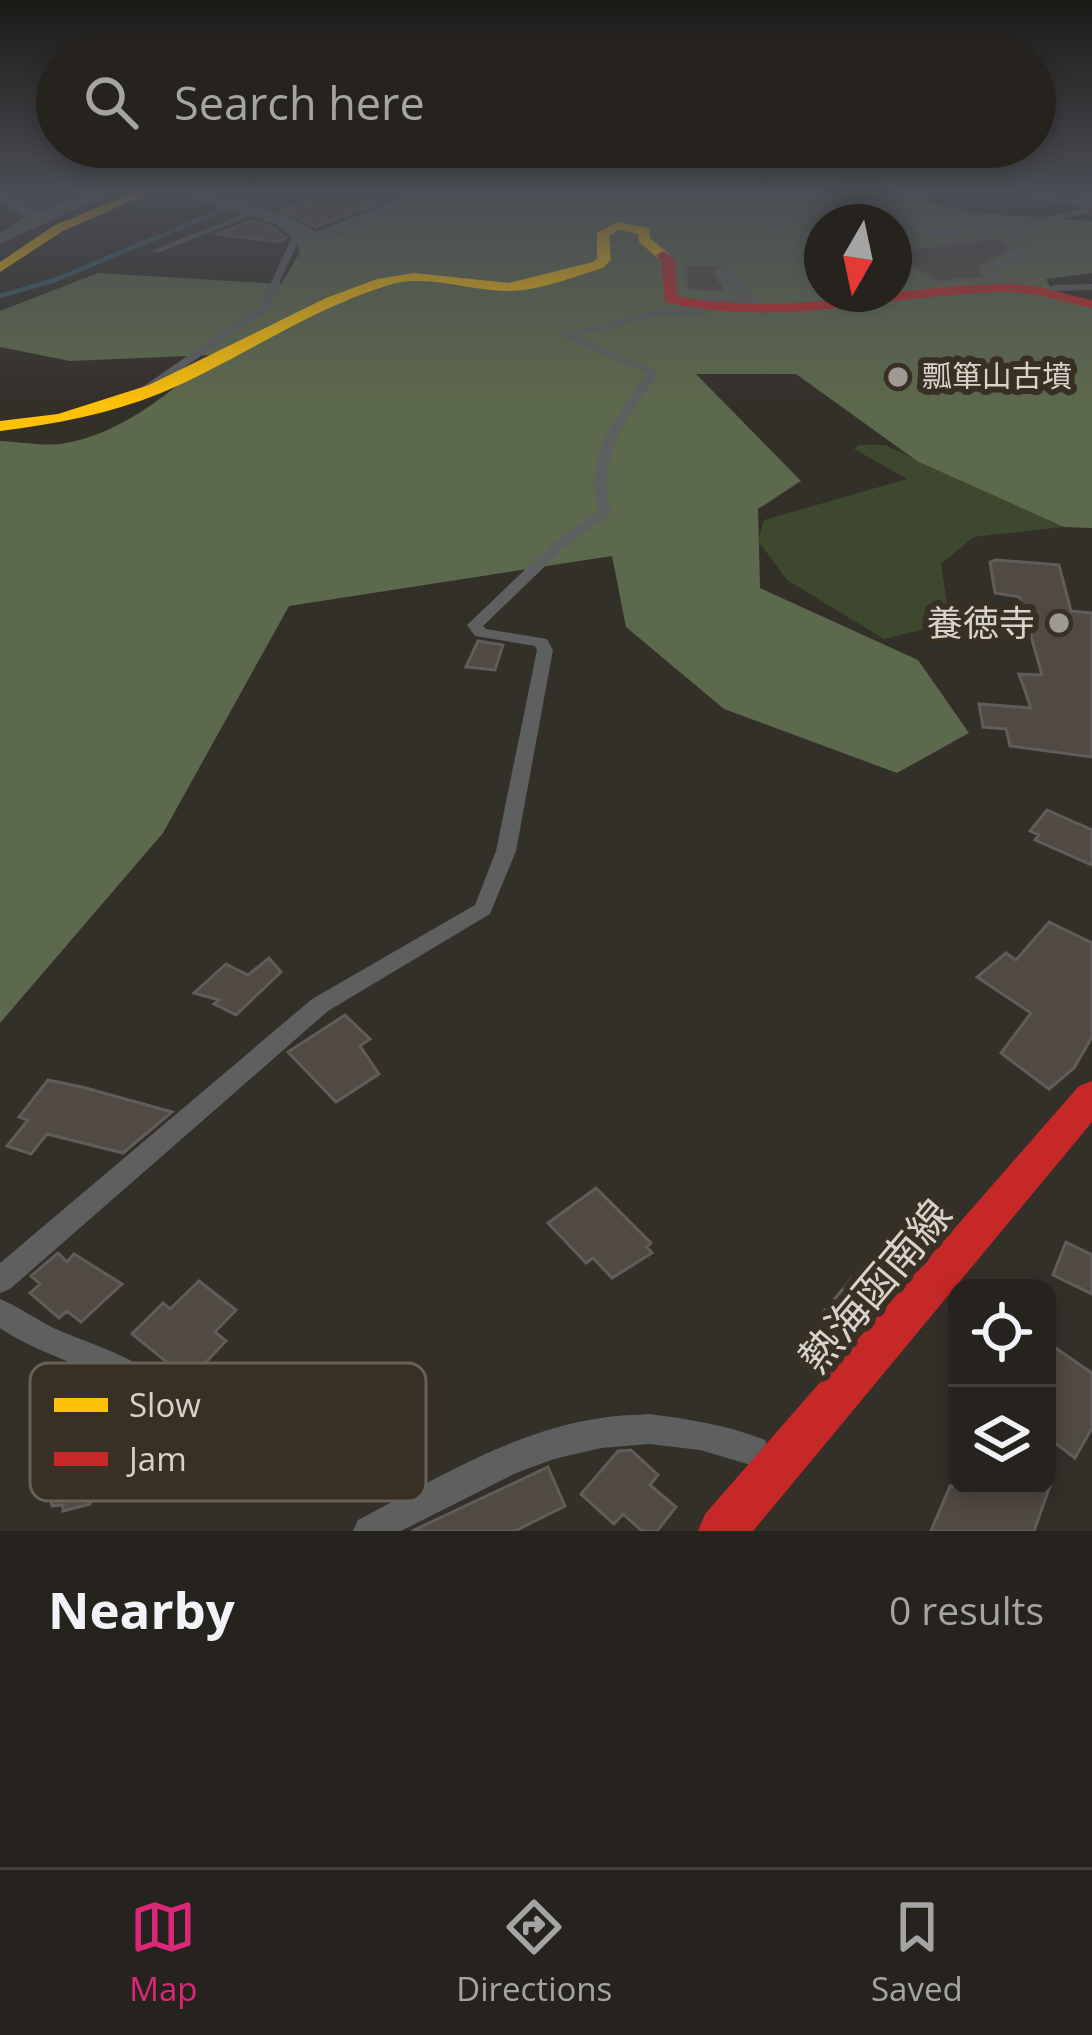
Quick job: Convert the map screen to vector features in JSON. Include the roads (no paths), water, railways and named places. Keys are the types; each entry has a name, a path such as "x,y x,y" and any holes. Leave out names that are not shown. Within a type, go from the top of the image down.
{"street":[{"path":"0,426 64,424 133,399 387,280 440,278 511,287 601,262"},
{"path":"668,262 668,295 678,303 771,313 832,311 894,298 1013,288 1092,304"},
{"path":"678,303 748,303 728,272"},
{"name":"熱海函南線","path":"722,1531 1092,1096"}],"lane":[{"path":"133,399 264,308 285,262"},
{"path":"1005,262 987,271 1013,288"},
{"path":"1054,288 1092,287"},
{"path":"0,1280 320,1004 474,916 492,896 514,814 545,650 542,642 481,632 475,625 550,553 605,512 598,494 612,436 653,372 563,335 664,310 771,313"},
{"path":"0,1312 42,1342 100,1363"},
{"path":"369,1531 545,1442 583,1432 627,1426 695,1433 781,1461"}],"waterway":[{"path":"0,296 97,262"}],"place":[{"name":"瓢箪山古墳","path":"898,377"},
{"name":"養徳寺","path":"1059,623"}]}
